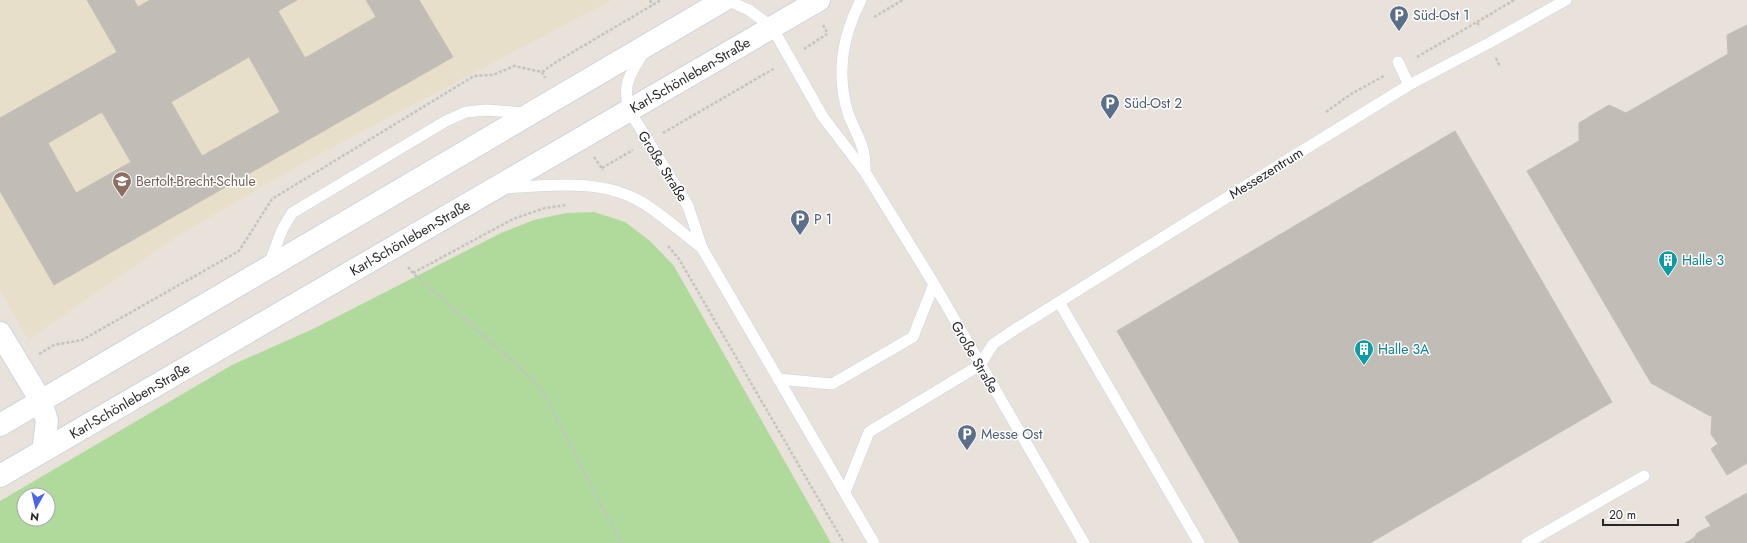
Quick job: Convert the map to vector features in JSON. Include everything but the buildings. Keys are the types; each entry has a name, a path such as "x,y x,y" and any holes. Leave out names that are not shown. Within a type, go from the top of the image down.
{"main road":[{"path":"0,424 726,0"},
{"name":"Karl-Schönleben-Straße","path":"0,476 819,0"},
{"path":"0,333 41,401 47,421 43,451"}],"lane":[{"name":"Große Straße","path":"726,0 749,10 772,27 823,116 866,172 934,284 1084,543"},
{"name":"Große Straße","path":"861,0 849,26 843,54 842,68 843,89 846,105 863,150 866,172"},
{"name":"Messezentrum","path":"980,365 993,344 1224,198 1409,85 1566,0"},
{"name":"Große Straße","path":"650,44 630,74 626,92 629,110 688,206 702,248 874,543"},
{"path":"1398,62 1409,85"},
{"path":"268,268 282,230 292,214 446,121 466,112 486,110 530,114"},
{"name":"Große Straße","path":"495,188 566,184 612,191 642,203 702,248"},
{"path":"778,379 832,384 913,337 934,284"},
{"path":"1059,302 1199,543"},
{"path":"845,492 869,432 980,365"},
{"path":"1528,543 1644,476"}],"path":[{"path":"650,0 653,5"},
{"path":"542,72 556,62 661,0"},
{"path":"871,24 874,17 902,0"},
{"path":"1477,22 1514,0"},
{"path":"602,168 790,59 827,34"},
{"path":"413,273 513,219 545,208 571,204"},
{"path":"666,244 679,259 844,543"},
{"path":"392,248 413,273 527,374 543,392 621,543"}],"shaded area":[{"name":"Bertolt-Brecht-Schule","path":"0,0 612,0 310,159 176,237 28,340 0,290"}],"green space":[{"path":"594,212 625,222 650,241 674,266 831,543 0,543 0,501 16,492 16,527 56,527 56,487 24,487 232,365 313,329 501,233 534,220 566,213"}],"place":[{"name":"Süd-Ost 1","path":"1399,32"},
{"name":"Süd-Ost 2","path":"1110,120"},
{"name":"Bertolt-Brecht-Schule","path":"122,198"},
{"name":"P 1","path":"800,236"},
{"name":"Halle 3","path":"1668,277"},
{"name":"Halle 3A","path":"1364,366"},
{"name":"Messe Ost","path":"967,451"}]}
